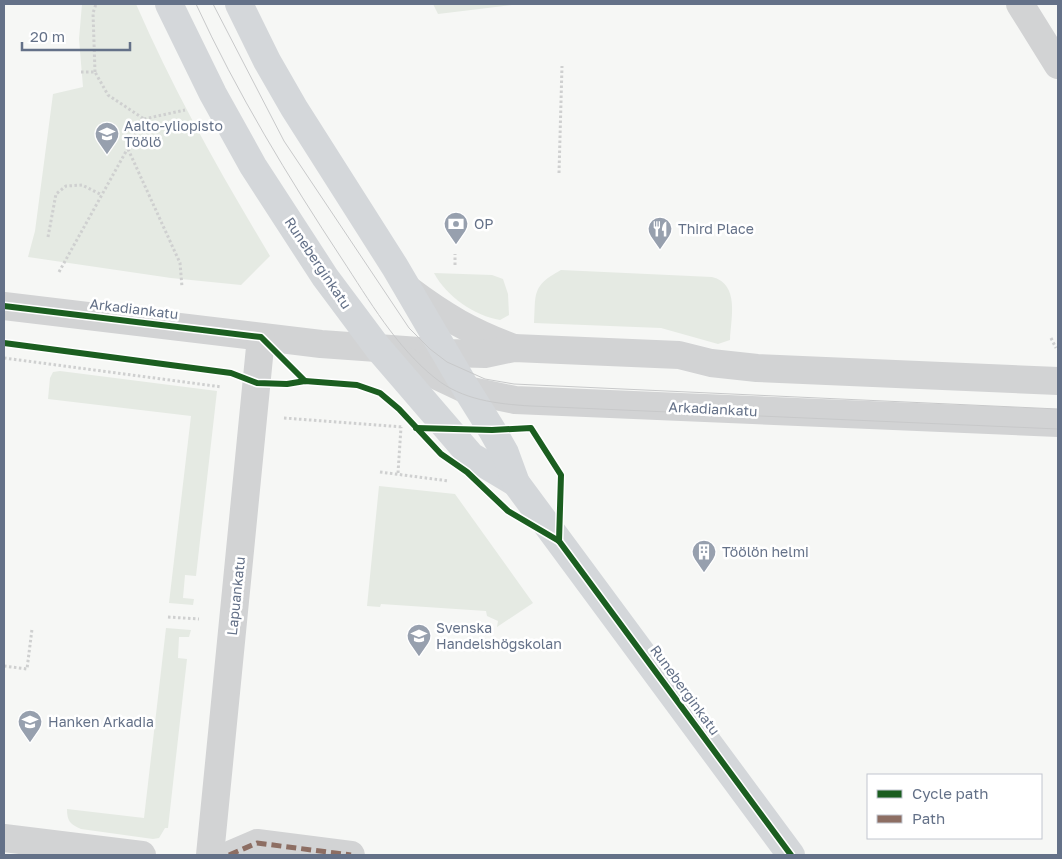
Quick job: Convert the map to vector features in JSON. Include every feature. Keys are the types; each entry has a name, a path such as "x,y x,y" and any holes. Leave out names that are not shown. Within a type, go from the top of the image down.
{"main road":[{"name":"Runeberginkatu","path":"169,4 213,94 253,166 325,277 378,348 472,456 516,483"},
{"name":"Runeberginkatu","path":"239,4 267,61 294,108 408,290 505,453 516,483 791,855"}],"street":[{"path":"1020,4 1058,65"},
{"path":"408,290 462,326 514,348"},
{"name":"Arkadiankatu","path":"4,306 321,344 446,353 485,354 514,348 679,355 711,363 757,368 1058,381"},
{"name":"Lapuankatu","path":"210,855 261,337"},
{"name":"Arkadiankatu","path":"378,348 467,390 515,400 1058,423"},
{"path":"4,838 142,855"},
{"path":"229,855 257,842 351,855"}],"path":[{"path":"96,4 93,13 95,72 108,95 144,119 192,108"},
{"path":"559,173 562,66"},
{"path":"81,72 95,72"},
{"path":"59,272 144,119"},
{"path":"128,149 180,263 182,287"},
{"path":"48,236 56,194 66,186 82,185 102,195"},
{"path":"454,265 455,254"},
{"path":"1051,338 1058,353"},
{"path":"4,358 222,387"},
{"path":"284,418 448,429"},
{"path":"398,473 401,427"},
{"path":"380,472 456,482"},
{"path":"168,617 199,619"},
{"path":"4,666 27,669 32,629"}],"shaded area":[{"name":"Aalto-yliopisto Töölö","path":"82,4 136,4 166,69 199,132 270,256 241,285 171,278 28,257 35,231 53,94 83,87 79,39"},
{"path":"433,4 520,4 438,14"},
{"path":"561,270 712,277 721,281 727,287 730,294 732,312 730,340 718,344 661,328 534,323 536,298 540,286 544,281"},
{"path":"434,273 492,275 503,279 508,294 509,315 500,320 490,318 462,304 446,289"},
{"path":"60,371 217,391 196,576 185,575 183,598 194,599 193,605 169,603 191,416 48,399 50,378 53,372"},
{"path":"379,486 455,494 533,603 497,627 498,621 487,616 486,611 381,604 380,607 367,606"},
{"path":"166,628 191,630 189,637 179,637 178,658 187,659 168,828 165,828 159,838 153,839 81,829 70,822 67,809 144,818"}],"tram line":[{"path":"196,4 264,134 302,197 373,306 396,338 421,366 445,385 457,391 480,400 531,406 1058,429"},
{"path":"213,4 284,141 409,328 430,349 447,362 485,379 514,384 1058,409"}],"marked path":[{"path":"229,855 257,843 351,855"}],"cycle path":[{"path":"4,306 261,337 305,381"},
{"path":"4,343 231,373 257,383 287,384 305,381 357,385 380,393 399,409 441,454 467,472 508,511 559,541 791,855"},
{"path":"416,428 492,430 531,428 561,475 559,541"}],"place":[{"name":"Aalto-yliopisto Töölö","path":"107,155"},
{"name":"OP","path":"456,245"},
{"name":"Third Place","path":"660,250"},
{"name":"Töölön helmi","path":"704,573"},
{"name":"Svenska Handelshögskolan","path":"419,657"},
{"name":"Hanken Arkadia","path":"30,743"}]}
